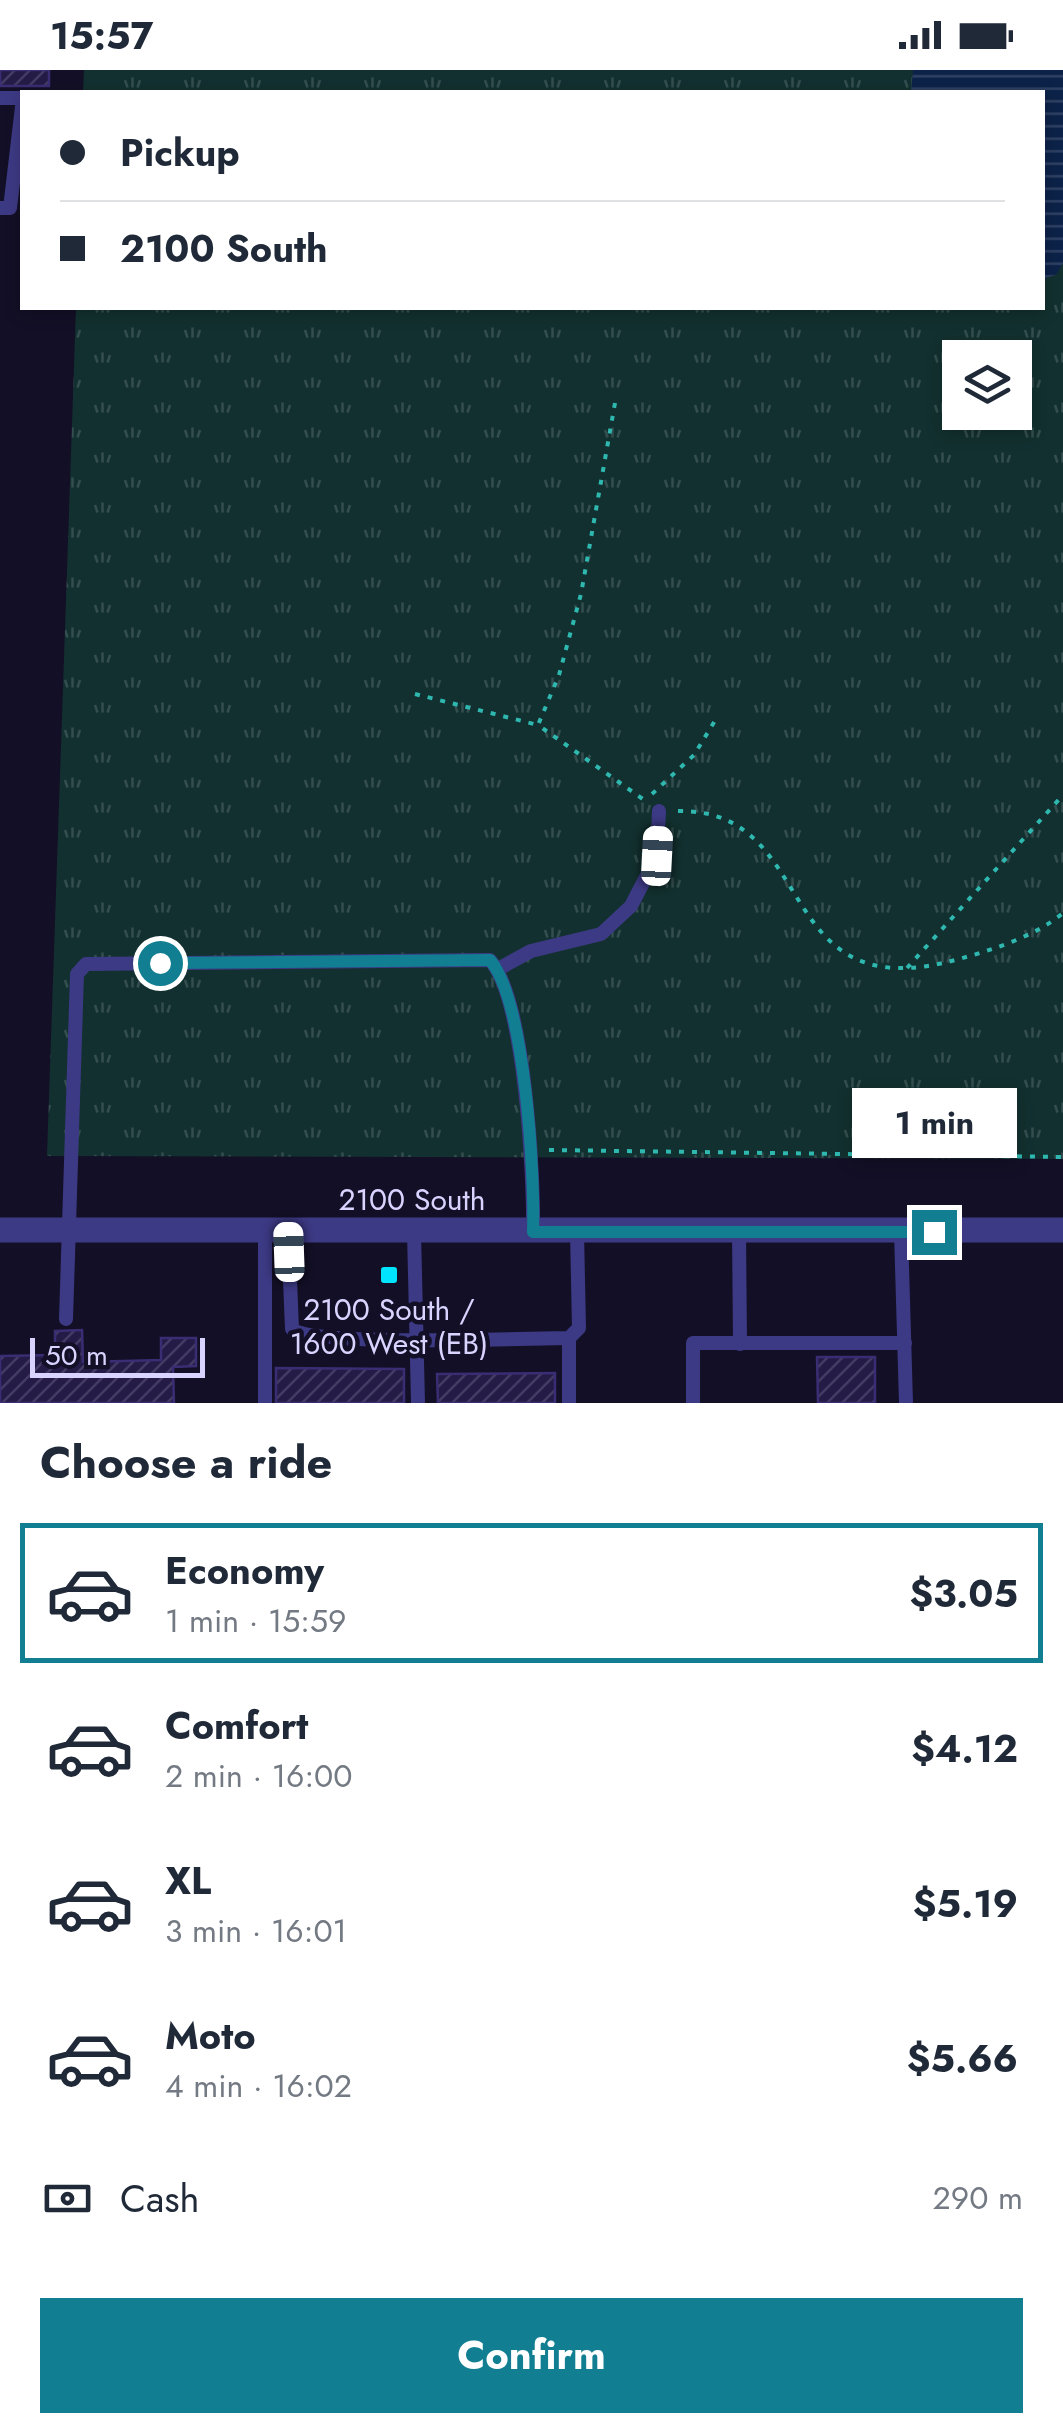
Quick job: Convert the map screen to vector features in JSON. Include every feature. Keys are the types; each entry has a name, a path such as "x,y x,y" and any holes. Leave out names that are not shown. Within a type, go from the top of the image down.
{"street":[{"name":"2100 South","path":"0,1230 1063,1230"}],"lane":[{"path":"0,208 10,208 20,124"},
{"path":"498,970 531,950 600,934 631,906 657,856 659,811"},
{"path":"66,1319 77,974 86,964 490,960 498,970 520,1056 532,1142 533,1232"},
{"path":"277,1231 292,1329 310,1337 570,1338"},
{"path":"265,1403 277,1231"},
{"path":"414,1232 418,1403"},
{"path":"569,1403 570,1338 580,1328 577,1232"},
{"path":"739,1232 740,1344"},
{"path":"901,1232 906,1403"},
{"path":"693,1403 693,1343 906,1343"}],"path":[{"path":"538,725 559,675 581,594 615,402"},
{"path":"415,694 538,725 659,811 715,812 747,831 772,857 811,922 839,950 866,966 907,968 986,951 1063,914"},
{"path":"645,800 694,756 716,719"},
{"path":"907,968 1063,795"},
{"path":"532,1142 555,1154 1063,1157"}],"green space":[{"path":"84,70 1063,70 1063,1159 47,1156 76,310 1045,310 1045,90 83,90"}],"water":[{"path":"913,70 1063,70 1063,263 1056,275 1045,278 1045,90 911,90"}],"building":[{"path":"0,70 49,70 49,86 0,86"},
{"path":"82,1330 83,1362 161,1360 161,1338 196,1338 196,1366 173,1367 174,1403 0,1403 0,1356 55,1355 55,1331"},
{"path":"817,1357 875,1357 875,1403 818,1403"},
{"path":"276,1368 404,1369 404,1403 276,1403"},
{"path":"555,1373 555,1403 438,1403 437,1374"}],"place":[{"name":"2100 South / 1600 West (EB)","path":"389,1275"}],"route":[{"path":"160,963 490,960 503,982 520,1056 534,1164 533,1232 934,1232"}]}
